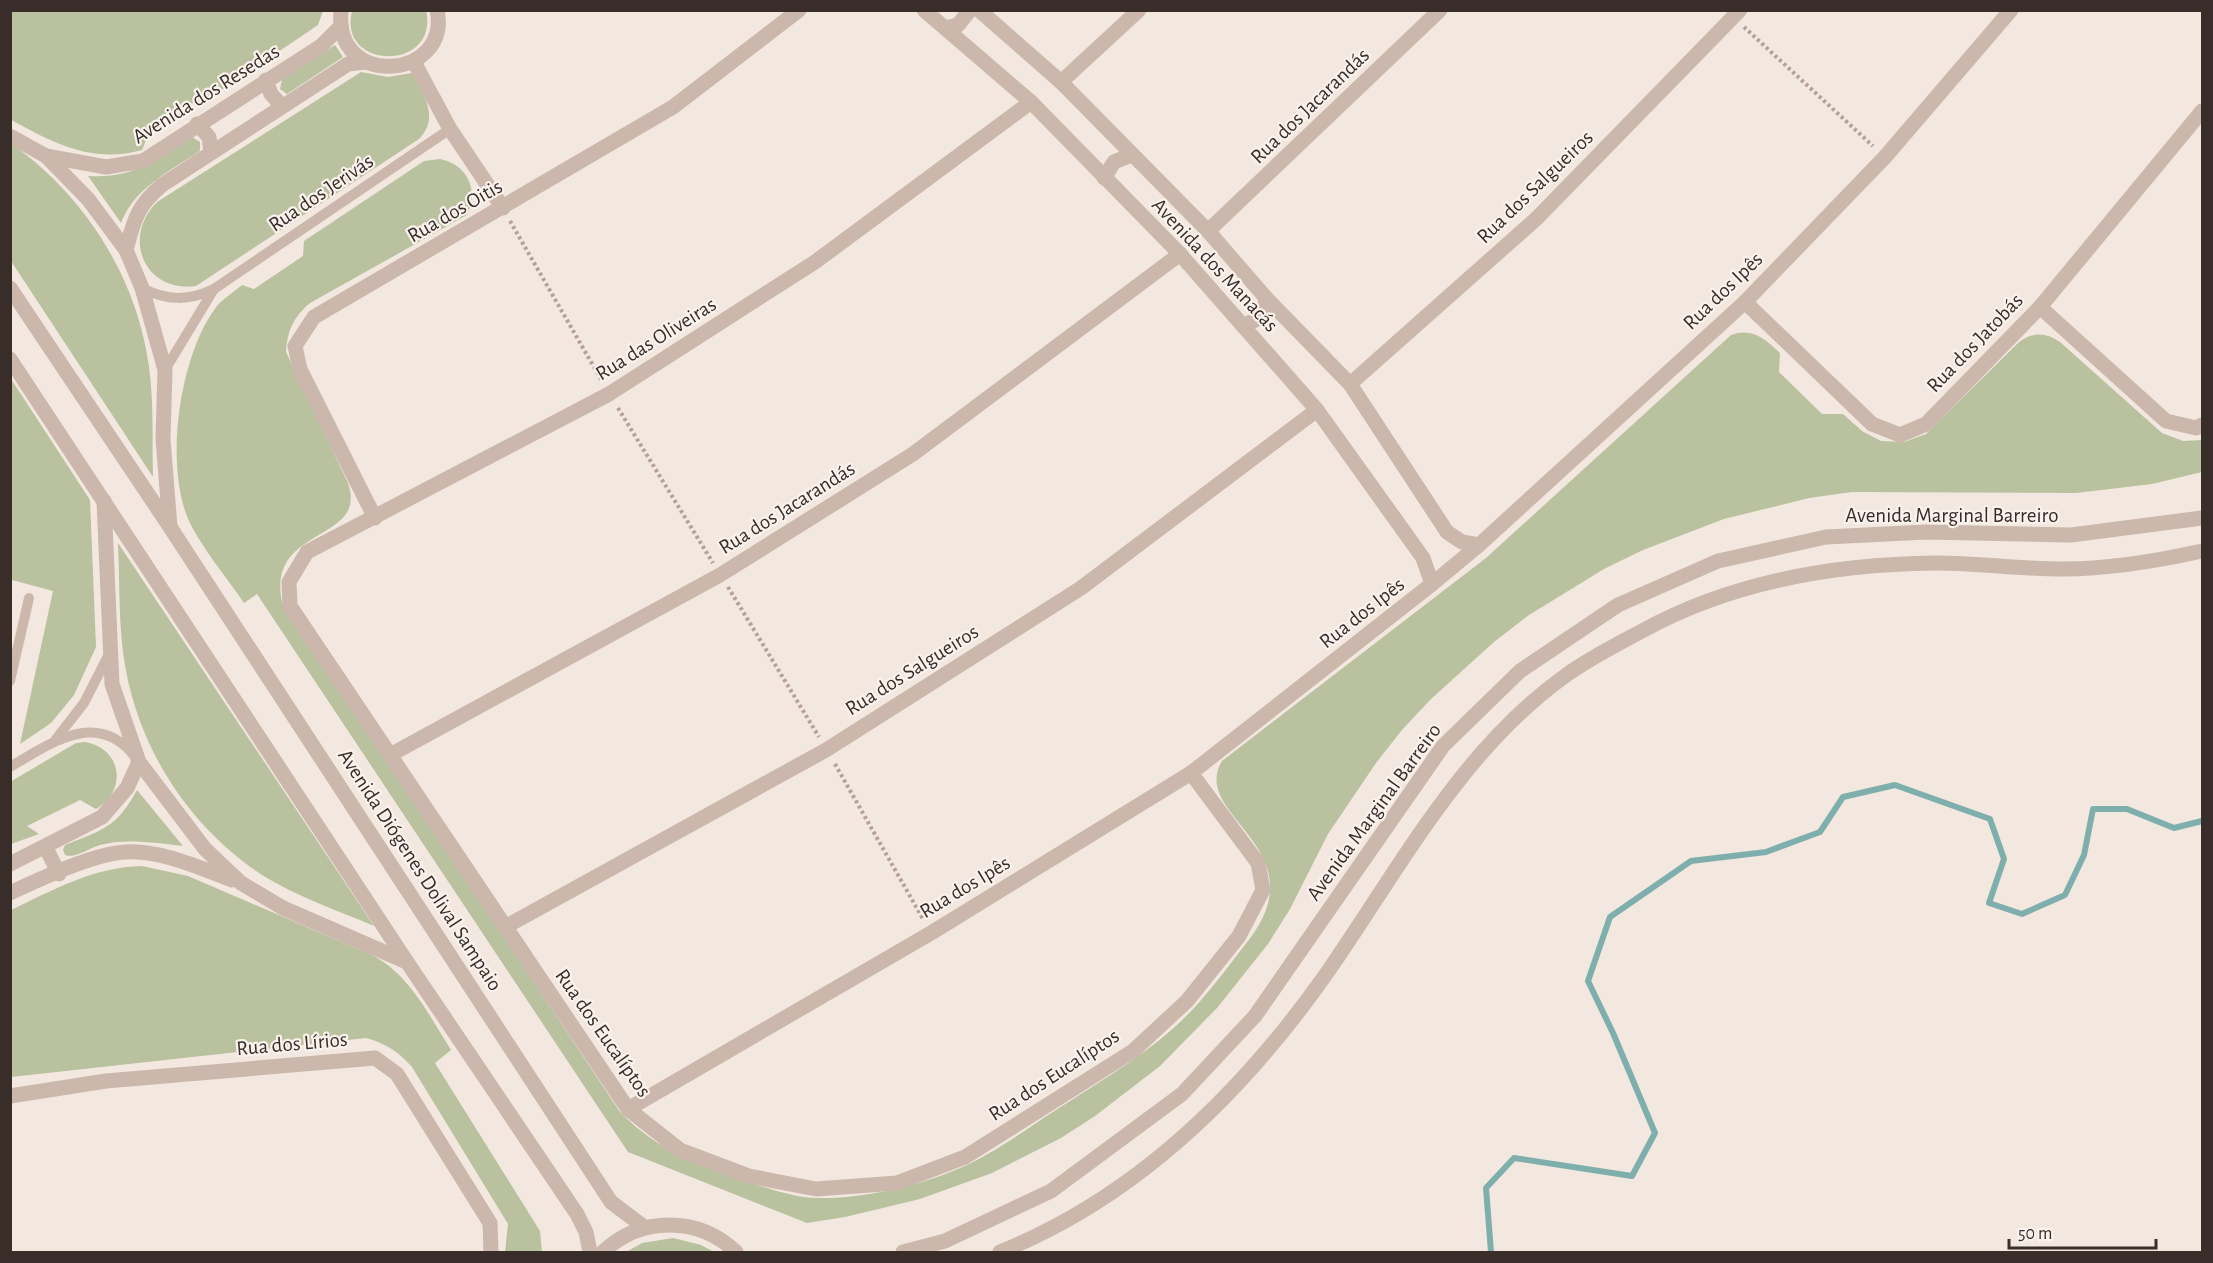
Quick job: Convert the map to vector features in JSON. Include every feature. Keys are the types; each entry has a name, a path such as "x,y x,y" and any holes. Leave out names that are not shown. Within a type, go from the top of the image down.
{"street":[{"path":"341,10 341,26 345,41 354,53 366,62 381,67 398,67 414,62 433,42 440,12"},
{"name":"Rua dos Oitis","path":"375,518 300,369 295,346 314,317 673,107 799,10"},
{"name":"Avenida dos Manacás","path":"924,10 1031,102 1180,254 1317,410 1423,558 1432,584"},
{"path":"945,28 964,21 970,10"},
{"name":"Avenida dos Manacás","path":"979,10 1061,82 1208,231 1267,299 1350,384 1447,532 1462,542 1479,545"},
{"path":"1061,82 1139,10"},
{"name":"Rua dos Jacarandás","path":"1208,231 1440,10"},
{"name":"Rua dos Ipês","path":"628,1109 931,933 1191,773 1432,584 1479,545 1745,302 1885,157 2011,10"},
{"name":"Rua dos Salgueiros","path":"1350,384 1536,219 1737,14"},
{"name":"Avenida dos Resedas","path":"46,156 106,167 143,161 321,46 341,26"},
{"path":"126,250 137,210 145,199 162,185 348,64 366,62"},
{"path":"414,62 450,129 503,208"},
{"path":"266,80 271,94 282,106"},
{"name":"Rua das Oliveiras","path":"289,582 307,552 609,394 815,262 1031,102"},
{"name":"Rua dos Jatobás","path":"1745,302 1872,424 1900,435 1926,424 2040,307 2202,111"},
{"path":"197,124 209,137 211,153"},
{"name":"Avenida Diógenes Dolival Sampaio","path":"10,136 46,156 88,200 126,250 142,288 165,370 164,439 170,527"},
{"path":"1104,178 1114,162 1131,155"},
{"name":"Rua dos Jacarandás","path":"390,755 720,574 902,460 1180,254"},
{"name":"Avenida Diógenes Dolival Sampaio","path":"10,288 170,527 611,1202 644,1227"},
{"path":"1243,326 1259,318 1267,299"},
{"path":"2040,307 2166,421 2196,428 2202,425"},
{"path":"10,359 407,962 577,1214 586,1232 590,1252"},
{"name":"Rua dos Salgueiros","path":"505,927 826,750 1062,601 1317,410"},
{"path":"104,501 112,684 139,762 205,849 241,883"},
{"name":"Avenida Marginal Barreiro","path":"903,1252 945,1241 1051,1191 1182,1094 1255,1016 1443,746 1520,671 1618,605 1718,561 1826,537 1927,532 2072,535 2202,518"},
{"path":"1000,1252 1035,1238 1110,1193 1194,1129 1254,1068 1322,979 1454,786 1500,734 1565,676 1645,629 1735,590 1823,571 1935,563 2065,569 2163,560 2202,550"},
{"name":"Rua dos Eucalíptos","path":"289,582 290,606 628,1109 680,1150 749,1176 816,1189 897,1182 965,1157 1133,1051 1187,1001 1239,936 1263,890 1258,863 1191,773"},
{"path":"10,864 46,848 102,817 127,788 139,762"},
{"path":"46,848 59,874"},
{"path":"10,893 107,854 129,852 152,854 199,867 241,883 283,908 407,962"},
{"name":"Rua dos Lírios","path":"10,1096 106,1081 375,1058 397,1074 490,1223 490,1252"},
{"path":"603,1252 615,1241 644,1227 672,1224 699,1228 724,1241 736,1252"}],"lane":[{"name":"Rua dos Jerivás","path":"142,288 154,294 181,299 214,289 450,129"},
{"name":"Rua dos Jerivás","path":"165,370 214,289"},
{"path":"10,681 29,598"},
{"path":"53,741 84,703 111,648"},
{"path":"10,767 53,741 75,733 99,734 122,744 139,762"}],"path":[{"path":"1737,14 1885,157"}],"green space":[{"path":"426,10 426,30 418,45 405,53 389,56 373,53 359,45 351,31 352,11"},
{"path":"10,11 323,11 318,25 201,104 190,103 149,133 142,150 124,154 106,154 74,149 11,120"},
{"path":"335,45 343,57 287,94 280,89 282,79"},
{"path":"361,72 388,77 412,73 425,98 429,115 425,131 419,139 196,286 178,286 163,281 152,272 144,260 140,246 141,231 146,216 157,202"},
{"path":"192,137 200,142 200,151 165,173 144,190 127,211 121,223 88,176 104,176 131,171 155,160"},
{"path":"10,143 61,187 83,213 103,240 133,301 143,334 151,381 153,477 11,261"},
{"path":"440,159 458,167 468,180 472,197 467,215 310,303 300,313 290,331 286,352 348,483 351,502 344,516 332,527 301,546 289,559 281,577 282,602 620,1112 655,1141 679,1155 742,1180 805,1197 835,1198 895,1189 934,1178 971,1163 1008,1142 1118,1070 1166,1035 1210,990 1251,937 1267,906 1270,879 1262,856 1222,799 1216,780 1222,761 1486,558 1731,335 1752,333 1769,343 1780,353 1779,372 1822,414 1843,414 1862,431 1881,441 1904,442 1926,434 2018,343 2033,335 2049,336 2060,342 2162,433 2183,441 2202,440 2202,472 2152,484 2076,493 1852,492 1809,498 1724,519 1643,550 1604,569 1529,615 1494,642 1431,699 1402,730 1376,763 1328,834 1290,909 1268,944 1217,1008 1160,1066 1095,1116 1061,1138 992,1173 920,1199 845,1217 807,1223 628,1152 257,594 244,603 198,537 183,504 178,476 177,446 184,383 204,327 217,306 242,285 254,289 303,256 304,241 424,161"},
{"path":"11,379 90,500 96,647 74,695 51,723 20,744 53,591 12,580 11,584"},
{"path":"118,543 374,926 303,897 262,875 213,835 173,786 157,760 144,731 126,671 120,623"},
{"path":"85,742 107,752 113,761 116,781 113,792 96,809 80,800 27,826 39,834 11,844 10,782 76,743"},
{"path":"137,790 183,846 120,842 100,845 73,856 65,855 63,850 65,845 99,831 115,820"},
{"path":"142,866 188,876 370,954 396,972 417,996 451,1050 435,1063 540,1231 542,1252 505,1252 508,1224 412,1067 391,1049 373,1040 366,1038 11,1077 11,910 91,875 124,867"},
{"path":"673,1238 701,1245 714,1252 626,1252 642,1243"}],"waterway":[{"path":"1491,1252 1486,1188 1514,1158 1632,1176 1655,1133 1613,1033 1588,981 1610,917 1691,861 1766,852 1820,832 1843,797 1895,785 1990,819 2004,859 1989,903 2022,914 2065,895 2084,855 2093,809 2127,809 2174,828 2202,821"}]}
